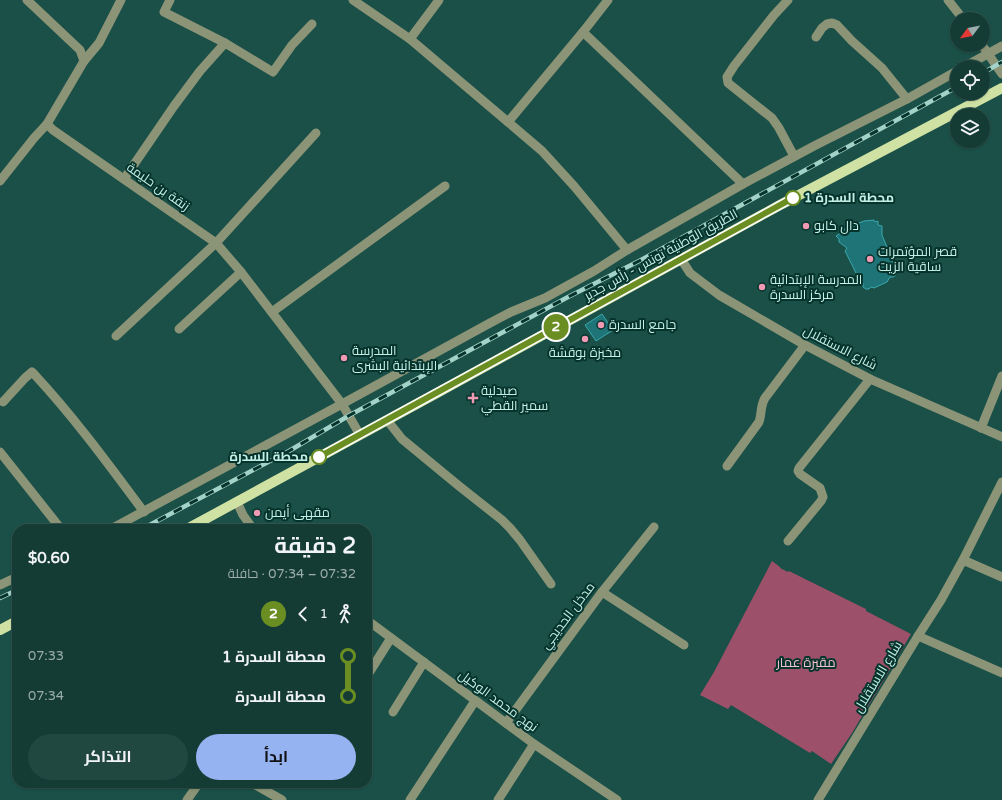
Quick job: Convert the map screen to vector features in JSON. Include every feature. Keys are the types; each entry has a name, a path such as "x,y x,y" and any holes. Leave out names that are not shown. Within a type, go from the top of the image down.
{"main road":[{"name":"الطريق الوطنية تونس - رأس جدير","path":"196,524 787,201 1002,88"},
{"path":"0,630 12,624"}],"street":[{"path":"27,0 80,50 84,61"},
{"path":"0,181 47,124 84,61 99,43 121,0"},
{"path":"170,0 164,12 225,43 273,72 292,45 312,24"},
{"path":"353,0 410,39 542,151 574,186 627,250"},
{"path":"410,39 439,0"},
{"path":"508,122 608,0"},
{"path":"788,0 774,15 727,77 728,83 772,118 794,156"},
{"path":"948,0 957,12"},
{"path":"816,37 822,28 827,24 832,23 838,25 852,41 882,68 907,99"},
{"path":"583,32 744,184"},
{"path":"124,178 174,106 225,43"},
{"path":"977,60 1002,46"},
{"path":"988,54 1002,74"},
{"path":"121,524 490,323 550,295 794,156 907,99 950,75"},
{"name":"زنقة بن حليمة","path":"47,124 53,130 216,243 241,272 342,404 360,435"},
{"path":"116,336 216,243 316,133"},
{"path":"272,312 445,186"},
{"name":"شارع الاستقلال","path":"681,259 690,273 720,295 805,345 870,378 1002,437"},
{"path":"179,329 241,272"},
{"path":"727,466 759,422 761,416 761,404 805,345"},
{"path":"2,402 32,372 82,430 144,512"},
{"path":"981,428 1002,376"},
{"path":"788,541 823,497 820,488 800,474 798,471 799,468 870,378"},
{"path":"387,420 402,439 502,520 520,540 551,584"},
{"path":"0,452 57,524"},
{"name":"شارع الاستقلال","path":"818,800 941,600 1002,482"},
{"path":"236,502 242,515 249,524"},
{"name":"مدخل الحديجي","path":"506,723 602,592 654,527"},
{"path":"963,560 1002,577"},
{"path":"0,585 12,579"},
{"path":"602,592 684,645"},
{"name":"نهج محمد الوكيل","path":"372,624 534,744 617,800"},
{"path":"918,636 1002,673"},
{"path":"372,668 391,638"},
{"path":"393,712 424,662"},
{"path":"410,800 475,701"},
{"path":"498,800 534,744"},
{"path":"188,800 196,788"},
{"path":"261,788 282,800"}],"green space":[{"name":"مقبرة عمار","path":"772,561 780,568 866,609 866,611 911,634 852,733 831,764 812,751 810,753 731,705 728,709 700,695 714,672"}],"building":[{"name":"قصر المؤتمرات ساقية الزيت","path":"874,220 875,222 878,221 878,225 882,226 882,235 895,267 893,270 896,275 890,277 887,282 874,288 871,287 866,289 863,287 863,283 861,283 845,251 847,248 839,242 839,239 836,236 842,232 842,230 864,221"},
{"path":"602,314 613,330 596,341 585,325"}],"railway":[{"path":"990,69 1002,62"},
{"path":"151,524 289,451 350,415 568,297 641,260 950,91"},
{"path":"0,598 12,592"}],"bus line":[{"name":"2","path":"319,457 793,198"}],"place":[{"name":"محطة السدرة 1","path":"793,198"},
{"name":"دال كابو","path":"806,226"},
{"name":"قصر المؤتمرات ساقية الزيت","path":"870,259"},
{"name":"المدرسة الإبتدائية مركز السدرة","path":"762,287"},
{"name":"جامع السدرة","path":"601,325"},
{"name":"مخبزة بوقشة","path":"585,339"},
{"name":"المدرسة الإبتدائية البشرى","path":"344,358"},
{"name":"صيدلية سمير القطي","path":"473,398"},
{"name":"محطة السدرة","path":"319,457"},
{"name":"مقهى أيمن","path":"257,513"}]}
